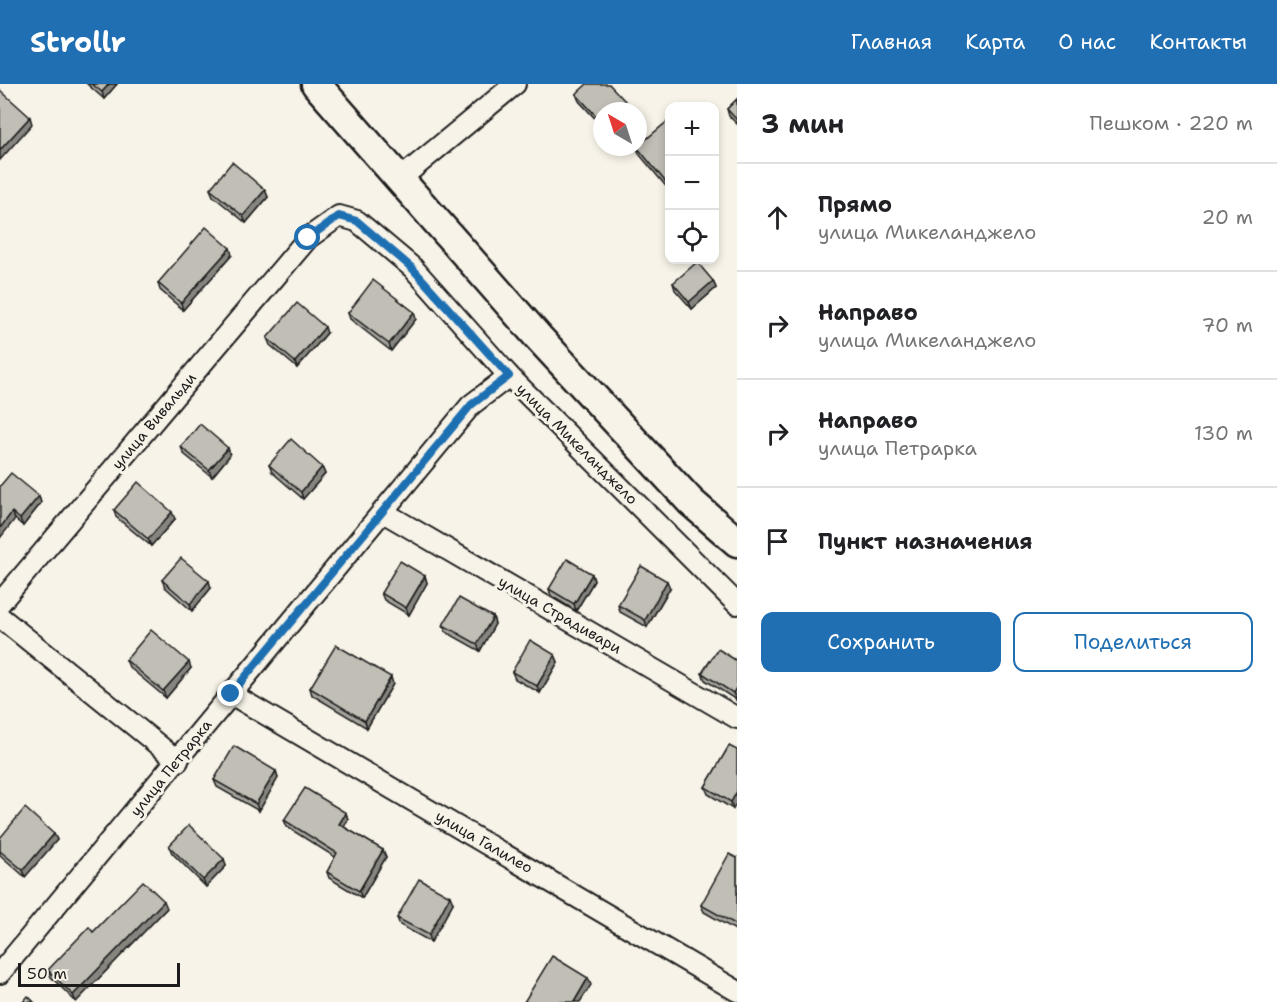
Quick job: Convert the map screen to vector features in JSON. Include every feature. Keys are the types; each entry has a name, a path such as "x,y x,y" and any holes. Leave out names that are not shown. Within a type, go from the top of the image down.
{"street":[{"path":"316,84 539,338 683,493 737,542"},
{"path":"400,179 515,84"},
{"name":"улица Микеланджело","path":"308,238 339,216 357,221 412,268 509,376 737,604"},
{"name":"улица Вивальди","path":"0,603 308,238"},
{"name":"улица Петрарка","path":"0,973 471,405 509,376"},
{"name":"улица Страдивари","path":"383,512 737,718"},
{"path":"0,617 177,761"},
{"name":"улица Галилео","path":"231,694 737,991"}],"building":[{"path":"92,84 109,84 102,92"},
{"path":"587,84 609,84 625,101 593,102 593,112 576,94"},
{"path":"0,90 30,117 0,150"},
{"path":"737,99 737,120 727,109"},
{"path":"665,123 665,181 644,156 647,156 647,139"},
{"path":"232,162 265,190 243,216 210,189"},
{"path":"206,227 230,248 181,303 158,283"},
{"path":"695,264 699,264 713,281 689,302 673,283"},
{"path":"373,280 414,312 389,344 348,313"},
{"path":"297,303 325,327 295,362 267,338"},
{"path":"200,424 228,448 209,470 181,447"},
{"path":"291,439 322,467 301,492 269,465"},
{"path":"11,473 39,496 20,519 12,512 0,528 0,486"},
{"path":"138,482 172,512 148,539 114,510"},
{"path":"181,558 209,581 190,604 162,580"},
{"path":"567,559 592,574 574,604 549,589"},
{"path":"400,561 425,576 406,608 381,593"},
{"path":"641,566 667,581 645,620 618,605"},
{"path":"459,598 493,617 477,644 443,625"},
{"path":"151,630 189,662 163,691 126,660"},
{"path":"530,640 555,655 537,686 512,672"},
{"path":"336,645 391,677 365,721 310,688"},
{"path":"718,649 737,661 737,686 733,693 702,673"},
{"path":"234,746 276,771 256,804 214,780"},
{"path":"729,746 737,750 737,791 731,802 705,787"},
{"path":"305,788 346,813 339,824 383,850 359,891 327,872 337,853 284,820"},
{"path":"25,808 54,834 23,870 0,851 0,838"},
{"path":"189,825 224,859 203,880 169,846"},
{"path":"729,854 737,858 737,925 701,905"},
{"path":"419,879 450,896 429,935 397,918"},
{"path":"143,881 164,901 73,995 48,970 89,927 93,932"},
{"path":"552,956 588,978 574,1002 524,1002"},
{"path":"28,996 34,1002 23,1002"}],"route":[{"path":"231,694 471,405 509,376 412,268 357,221 339,216 308,238"}]}
